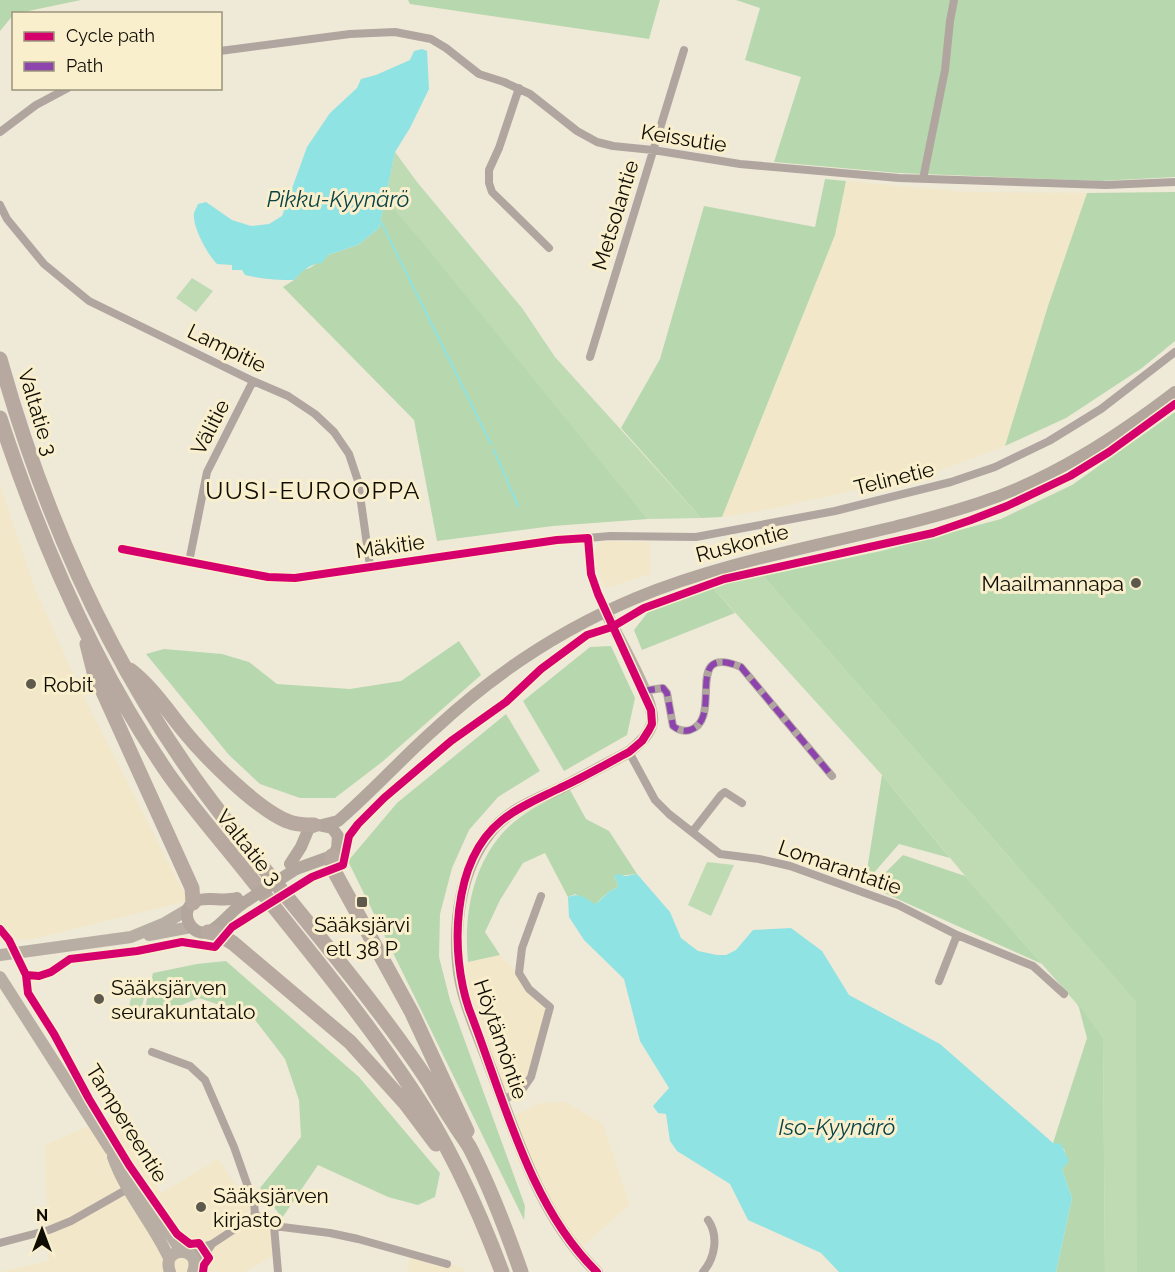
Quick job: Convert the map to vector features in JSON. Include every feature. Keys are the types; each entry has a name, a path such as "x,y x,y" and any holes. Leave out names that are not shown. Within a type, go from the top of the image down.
{"highway":[{"name":"Valtatie 3","path":"0,359 12,404 46,502 85,592 122,665 171,745 203,790 410,1054 472,1151 496,1205 521,1272"},
{"name":"Valtatie 3","path":"0,418 55,567 85,632 126,705 169,774 354,1008 412,1089 456,1166 502,1272"},
{"path":"85,632 94,672 192,888 190,907"},
{"path":"122,665 142,680 187,734 234,782 268,812 288,822 318,825"},
{"path":"332,856 333,869 412,1012 466,1128 472,1151"},
{"path":"208,932 224,937 233,943 350,1042 406,1104 435,1144 456,1166"}],"main road":[{"name":"Ruskontie","path":"318,825 338,821 436,728 484,687 559,635 678,581 722,567 948,513 1011,491 1079,457 1175,392"},
{"name":"Ruskontie","path":"332,856 358,804"},
{"path":"293,866 306,832 318,825 332,828 337,833 339,841"},
{"path":"240,901 204,900 190,907 187,918 190,927 198,932 208,932 217,926 240,901 293,866 332,856"}],"street":[{"path":"923,179 945,70 954,0"},
{"name":"Keissutie","path":"222,51 350,34 395,32 431,39 479,74 530,94 577,131 597,142 740,165 923,179 1106,185 1175,182"},
{"name":"Metsolantie","path":"590,357 684,50"},
{"path":"519,88 499,148 489,170 489,183 492,192 549,248"},
{"path":"0,132 36,105 64,90"},
{"name":"Lampitie","path":"0,205 7,219 44,264 89,302 288,396 315,414 334,432 349,454 358,481 370,566"},
{"name":"Telinetie","path":"588,538 696,537 844,509 951,482 995,467 1048,441 1101,409 1175,352"},
{"name":"Välitie","path":"189,562 207,472 254,381"},
{"path":"588,538 591,574 606,612"},
{"name":"Mäkitie","path":"122,549 268,577 295,578 557,540 588,538"},
{"name":"Höytämöntie","path":"597,1272 572,1244 542,1198 461,985 457,947 458,920 467,876 487,836 501,821 527,804 629,752 642,741 652,724 651,710 606,612"},
{"path":"643,691 663,688 667,693 673,726 685,731 693,729 702,718 706,702 705,676 710,667 723,663 741,667 832,776"},
{"name":"Lomarantatie","path":"629,752 655,800 720,855 759,859 814,873 898,905 957,935 1032,966 1065,994"},
{"path":"693,831 725,792 742,803"},
{"path":"503,1100 522,1090 531,1077 550,1007 529,988 519,973 522,948 541,896"},
{"path":"139,935 190,907"},
{"path":"0,956 139,935 150,936 190,927"},
{"path":"939,981 957,935"},
{"name":"Tampereentie","path":"0,977 111,1149 118,1171 191,1263"},
{"path":"152,1052 190,1066 205,1080 234,1147 255,1213 262,1222 274,1226 358,1239 447,1264"},
{"path":"0,1244 50,1230 71,1221 132,1186"},
{"name":"Tampereentie","path":"132,1186 170,1258"},
{"path":"170,1272 168,1263 176,1252 191,1263 206,1253 212,1244 253,1217 255,1213"},
{"path":"702,1272 711,1261 714,1252 714,1235 708,1220"},
{"path":"274,1226 278,1272"}],"shaded area":[{"path":"846,181 965,192 1091,193 1048,306 1005,446 933,473 765,510 722,517 835,235"},
{"path":"0,485 36,591 84,697 188,901 33,939 18,940 0,922"},
{"path":"603,541 650,542 651,574 606,588 596,568 595,549"},
{"path":"500,955 550,1007 531,1077 503,1100 458,965"},
{"path":"565,1102 603,1124 630,1204 577,1251 509,1118 540,1103"},
{"path":"112,1116 161,1193 218,1159 255,1213 274,1226 278,1253 244,1272 0,1272 48,1261 45,1145"},
{"path":"412,1254 461,1267 467,1272 406,1272"}],"green space":[{"path":"0,0 81,0 24,12 12,12 12,16 0,31"},
{"path":"408,0 660,0 649,39 410,4"},
{"path":"736,0 1175,0 1175,177 1100,181 898,173 774,162 801,77 745,60 760,8"},
{"path":"395,152 417,182 522,308 555,357 701,518 648,519 385,198"},
{"path":"825,179 846,181 835,235 722,517 701,518 621,428 660,359 704,206 815,227"},
{"path":"1175,192 1175,341 1142,368 1066,418 1005,446 1048,306 1087,193"},
{"path":"385,198 648,519 553,526 437,541 414,420 283,287 303,270 310,268 328,255 358,245 379,228"},
{"path":"192,278 213,291 196,312 176,298"},
{"path":"1175,412 1175,1272 1137,1272 1136,1002 763,576 881,551 1001,519 1072,485"},
{"path":"763,576 1137,1003 1137,1272 1105,1272 1103,1038 1076,1003 965,876 882,775 711,586"},
{"path":"711,586 735,613 642,650 634,630 648,612"},
{"path":"459,641 481,675 382,762 335,798 300,798 260,784 229,755 146,654 164,649 222,654 249,662 277,684 350,689 401,681"},
{"path":"611,646 635,698 627,735 564,771 523,701 590,647"},
{"path":"506,714 540,771 498,797 469,830 452,868 440,914 439,957 450,1000 525,1206 524,1220 348,861 397,803"},
{"path":"882,775 950,858 899,844 865,883"},
{"path":"570,790 586,819 609,831 637,874 614,876 618,884 617,888 594,905 575,894 568,897 545,853 523,863 500,900 485,932 500,955 468,962 467,924 470,905 474,886 489,851 514,822 541,804"},
{"path":"903,855 965,876 1042,964 871,887"},
{"path":"707,862 734,865 711,916 688,905"},
{"path":"226,961 359,1077 440,1173 435,1197 418,1205 388,1197 318,1165 282,1218 260,1188 301,1137 299,1100 285,1059 252,1016 199,998 142,1021 153,973"},
{"path":"147,985 139,1019 127,1015 134,986"},
{"path":"1078,1004 1103,1038 1105,1272 1056,1272 1072,1198 1062,1169 1068,1161 1064,1149 1053,1143 1087,1038"}],"water":[{"name":"Pikku-Kyynärö","path":"422,49 427,51 429,89 410,128 395,152 379,228 358,245 328,255 322,263 310,266 294,280 245,275 242,270 232,270 232,265 217,264 205,248 195,226 194,213 198,204 206,202 232,220 251,226 269,224 282,216 307,147 330,113 357,88 361,79 410,60 414,51"},
{"name":"Iso-Kyynärö","path":"617,874 626,876 637,874 670,912 681,938 698,951 726,955 736,950 753,930 791,928 822,951 849,995 940,1044 1053,1143 1061,1144 1069,1161 1062,1169 1072,1198 1056,1272 839,1272 821,1253 748,1220 730,1184 677,1151 670,1141 666,1114 658,1113 653,1106 669,1088 640,1041 624,979 584,940 569,917 568,897 579,895 595,904 617,888 618,884 614,876"}],"waterway":[{"path":"381,222 491,444"},
{"path":"494,450 518,506"}],"marked path":[{"path":"643,691 663,688 667,693 673,726 685,731 690,730 700,723 704,712 708,673 713,665 723,662 741,667 832,776"}],"cycle path":[{"path":"26,975 39,976 51,972 70,959 137,951 182,942 215,947 232,927 312,877 343,865 349,836 384,798 451,741 506,702 541,669 587,635 612,627 644,608 724,579 933,533 1007,506 1070,476 1109,452 1175,404"},
{"path":"122,549 268,577 295,578 557,540 588,538 591,574 651,710 652,724 642,741 629,752 515,811 501,821 484,839 472,860 464,884 459,910 458,936 459,962 469,1009 520,1148 553,1215 573,1245 597,1272"},
{"path":"0,929 9,940 26,975 28,993 129,1165 177,1234 190,1244 199,1243 209,1258 204,1265 203,1272"}],"place":[{"name":"Maailmannapa","path":"1136,583"},
{"name":"Robit","path":"31,684"},
{"name":"Sääksjärvi etl 38 P","path":"362,902"},
{"name":"Sääksjärven seurakuntatalo","path":"99,999"},
{"name":"Sääksjärven kirjasto","path":"201,1207"}],"district":[{"name":"UUSI-EUROOPPA","path":"313,490"}]}
